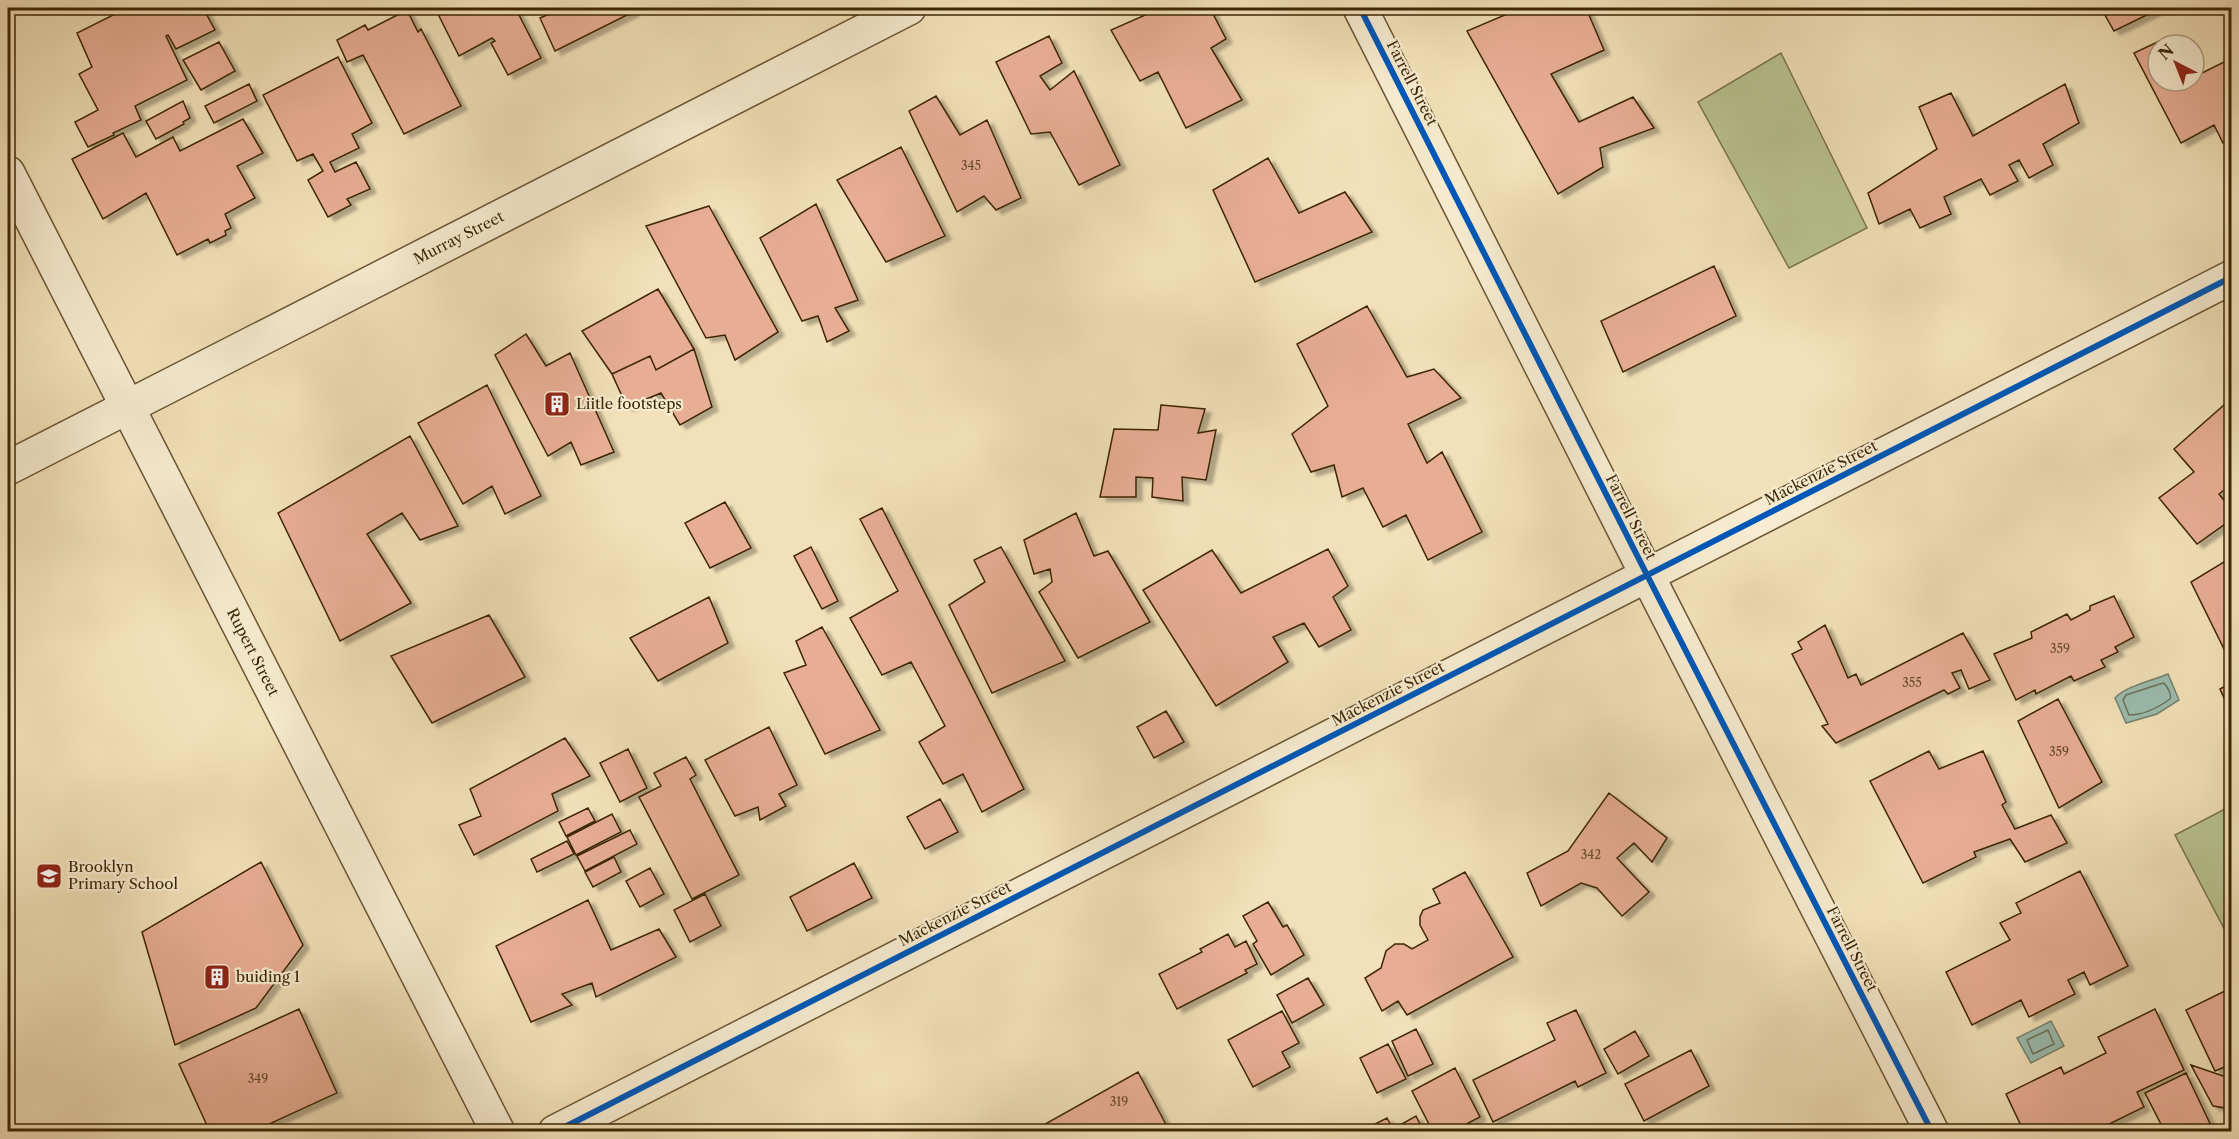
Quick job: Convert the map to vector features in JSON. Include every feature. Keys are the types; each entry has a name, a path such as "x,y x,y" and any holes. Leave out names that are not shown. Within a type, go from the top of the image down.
{"street":[{"name":"Murray Street","path":"8,468 909,8"},
{"name":"Farrell Street","path":"1360,8 1932,1131"},
{"name":"Rupert Street","path":"8,173 498,1131"},
{"name":"Mackenzie Street","path":"555,1131 2232,277"}],"green space":[{"path":"1781,53 1867,228 1789,268 1698,102"},
{"path":"2225,809 2232,821 2232,937 2229,938 2175,835"}],"water":[{"path":"2168,674 2179,700 2157,714 2126,723 2115,698 2132,687"},
{"path":"2051,1021 2064,1046 2031,1063 2017,1038"}],"building":[{"path":"127,8 203,8 215,30 176,49 168,35 166,36 187,80 135,106 141,120 88,147 75,122 98,110 79,74 92,67 77,33"},
{"path":"435,8 519,8 517,11 541,58 508,75 491,43 495,41 492,38 459,56"},
{"path":"563,8 630,8 633,12 555,51 540,18"},
{"path":"1161,8 1210,8 1226,39 1211,48 1242,100 1186,128 1158,72 1140,81 1111,30"},
{"path":"1521,8 1586,8 1604,50 1551,74 1579,122 1633,97 1654,128 1600,148 1603,167 1558,194 1467,31"},
{"path":"2101,8 2161,8 2114,31"},
{"path":"407,10 418,32 421,29 461,106 404,134 363,55 347,62 337,40 365,25 368,30"},
{"path":"1049,36 1062,63 1040,76 1050,90 1074,71 1120,165 1079,185 1050,132 1031,134 996,62"},
{"path":"219,42 235,71 201,90 183,60"},
{"path":"2146,47 2146,76 2134,53"},
{"path":"338,57 372,123 352,134 359,148 330,162 335,172 356,162 370,189 347,199 351,205 328,217 308,180 323,171 313,154 297,161 263,95"},
{"path":"2232,58 2232,139 2223,143 2214,125 2181,143 2155,93 2206,93 2206,71"},
{"path":"249,84 257,101 214,123 205,106"},
{"path":"2065,84 2079,123 2043,144 2053,165 2029,178 2019,160 2009,165 2018,181 1990,195 1981,179 1944,197 1951,214 1920,228 1910,209 1879,224 1868,193 1937,149 1919,107 1951,93 1973,136"},
{"path":"936,96 960,135 987,120 1021,198 996,210 984,196 957,212 909,111"},
{"path":"183,101 190,118 183,122 184,124 156,139 146,121"},
{"path":"243,119 263,153 237,166 255,198 225,214 231,228 225,231 226,235 210,243 208,239 177,255 146,193 103,219 72,159 123,133 136,157 173,137 180,151"},
{"path":"901,147 945,236 886,262 837,180"},
{"path":"1268,158 1299,213 1345,192 1372,232 1255,282 1213,190"},
{"path":"816,204 858,300 835,308 849,331 827,342 818,316 802,321 760,238"},
{"path":"709,206 778,332 735,360 725,335 706,338 646,226"},
{"path":"1714,266 1736,316 1623,372 1601,321"},
{"path":"658,289 694,349 656,370 650,356 612,374 582,331"},
{"path":"1367,306 1407,377 1434,369 1461,398 1408,424 1427,463 1442,452 1482,532 1428,560 1406,515 1383,527 1363,488 1342,497 1334,465 1311,472 1292,434 1328,406 1297,344"},
{"name":"Liitle footsteps","path":"526,334 546,366 570,353 614,452 581,465 571,442 548,456 495,355"},
{"path":"694,349 712,407 680,425 661,393 627,407 612,374 650,356 656,370"},
{"path":"487,385 541,496 505,514 492,486 463,504 418,423"},
{"path":"2232,398 2232,484 2219,494 2232,510 2232,519 2197,544 2159,498 2194,472 2174,449"},
{"path":"1161,405 1205,409 1198,433 1216,430 1206,480 1182,477 1183,501 1152,497 1153,478 1136,477 1136,497 1100,497 1114,429 1158,430"},
{"path":"410,436 458,526 420,540 402,513 367,534 411,603 340,641 278,513"},
{"path":"725,502 751,548 710,568 685,523"},
{"path":"882,508 1024,789 982,812 963,774 943,784 919,742 945,726 911,662 882,675 850,618 898,591 860,519"},
{"path":"1076,513 1094,556 1108,551 1150,622 1078,658 1039,592 1052,582 1050,569 1034,574 1024,540"},
{"path":"811,547 838,601 822,609 794,556"},
{"path":"1001,547 1065,661 992,693 949,605 985,582 974,560"},
{"path":"1328,549 1348,586 1333,597 1351,630 1319,647 1304,623 1273,637 1288,662 1216,706 1143,590 1212,550 1241,593"},
{"path":"2232,557 2232,648 2225,651 2191,582"},
{"path":"2114,596 2134,637 2115,647 2118,652 2101,660 2105,667 2074,681 2071,676 2036,694 2035,690 2016,700 1994,654 2032,638 2031,632 2067,614 2071,620 2090,610 2090,606"},
{"path":"709,597 728,643 658,681 630,638"},
{"path":"489,615 525,677 432,723 391,656"},
{"path":"1825,625 1848,678 1856,674 1861,685 1963,633 1990,680 1969,689 1961,670 1952,673 1960,688 1948,694 1944,690 1836,743 1822,726 1828,724 1792,654 1802,649 1798,642"},
{"path":"822,627 880,730 825,754 784,673 806,665 796,641"},
{"path":"2232,682 2232,716 2220,689"},
{"path":"2058,699 2102,782 2059,808 2018,721"},
{"path":"1166,711 1184,742 1154,758 1137,727"},
{"path":"769,727 797,785 779,794 786,806 760,820 758,807 735,816 705,760"},
{"path":"565,738 590,776 552,794 558,811 474,855 459,825 481,816 470,789"},
{"path":"628,749 647,788 620,802 600,763"},
{"path":"1929,751 1939,769 1983,751 2006,802 2002,805 2015,829 2051,815 2067,843 2025,862 2010,839 1974,852 1976,857 1923,883 1870,781"},
{"path":"686,757 696,775 690,779 739,875 692,899 639,797 661,786 654,773"},
{"path":"1609,793 1667,838 1652,862 1634,843 1617,858 1649,892 1622,916 1597,888 1581,883 1541,906 1527,873 1568,851"},
{"path":"940,799 958,832 925,849 907,817"},
{"path":"588,808 595,821 566,836 559,822"},
{"path":"612,814 621,832 576,855 567,837"},
{"path":"630,830 637,844 585,871 577,856"},
{"path":"567,841 574,854 537,872 531,859"},
{"path":"614,857 621,872 593,887 585,872"},
{"name":"buiding 1","path":"261,862 303,945 256,1008 175,1045 142,932"},
{"path":"854,863 872,898 807,931 790,897"},
{"path":"650,868 664,894 640,907 626,881"},
{"path":"2080,871 2128,966 2090,985 2084,972 2068,980 2075,994 2029,1017 2021,1000 1972,1025 1946,972 2010,940 2000,923 2021,913 2016,903"},
{"path":"1465,872 1513,957 1407,1015 1398,1001 1382,1011 1365,978 1381,968 1386,951 1395,944 1404,944 1412,949 1428,940 1420,925 1420,917 1423,910 1440,903 1433,889"},
{"path":"705,894 721,926 690,942 674,910"},
{"path":"588,900 611,950 659,929 676,957 596,997 592,983 562,994 572,1005 531,1022 496,946"},
{"path":"1268,902 1283,927 1287,925 1304,955 1271,975 1253,944 1257,941 1243,916"},
{"path":"1228,934 1235,947 1246,941 1257,964 1245,970 1247,973 1177,1009 1159,974 1202,952 1200,949"},
{"path":"1308,978 1324,1005 1292,1023 1277,995"},
{"path":"2231,988 2232,1064 2215,1071 2186,1010"},
{"path":"299,1009 337,1093 269,1124 273,1132 210,1132 179,1064"},
{"path":"2155,1009 2184,1070 2137,1092 2144,1107 2093,1132 2076,1132 2074,1127 2065,1132 2024,1132 2006,1094 2061,1067 2064,1074 2106,1053 2098,1037"},
{"path":"1576,1010 1606,1073 1578,1087 1575,1081 1493,1122 1473,1080 1555,1040 1547,1023"},
{"path":"1282,1011 1299,1043 1282,1052 1290,1067 1253,1087 1228,1040"},
{"path":"1416,1029 1433,1064 1408,1076 1392,1041"},
{"path":"1635,1031 1649,1056 1618,1074 1604,1049"},
{"path":"1388,1044 1406,1079 1377,1093 1360,1058"},
{"path":"1691,1050 1709,1086 1644,1121 1625,1084"},
{"path":"2191,1065 2232,1079 2232,1109 2213,1106"},
{"path":"1455,1068 1480,1117 1451,1132 1433,1132 1412,1091"},
{"path":"1138,1072 1170,1132 1031,1132"},
{"path":"2186,1073 2214,1132 2165,1132 2145,1093"},
{"path":"1416,1116 1424,1132 1364,1132 1363,1130 1387,1118 1393,1129"}],"cycle path":[{"path":"1360,8 1932,1132"},
{"path":"555,1132 2232,277"}],"place":[{"name":"Liitle footsteps","path":"557,404"},
{"name":"Brooklyn Primary School","path":"49,876"},
{"name":"buiding 1","path":"217,977"}]}
